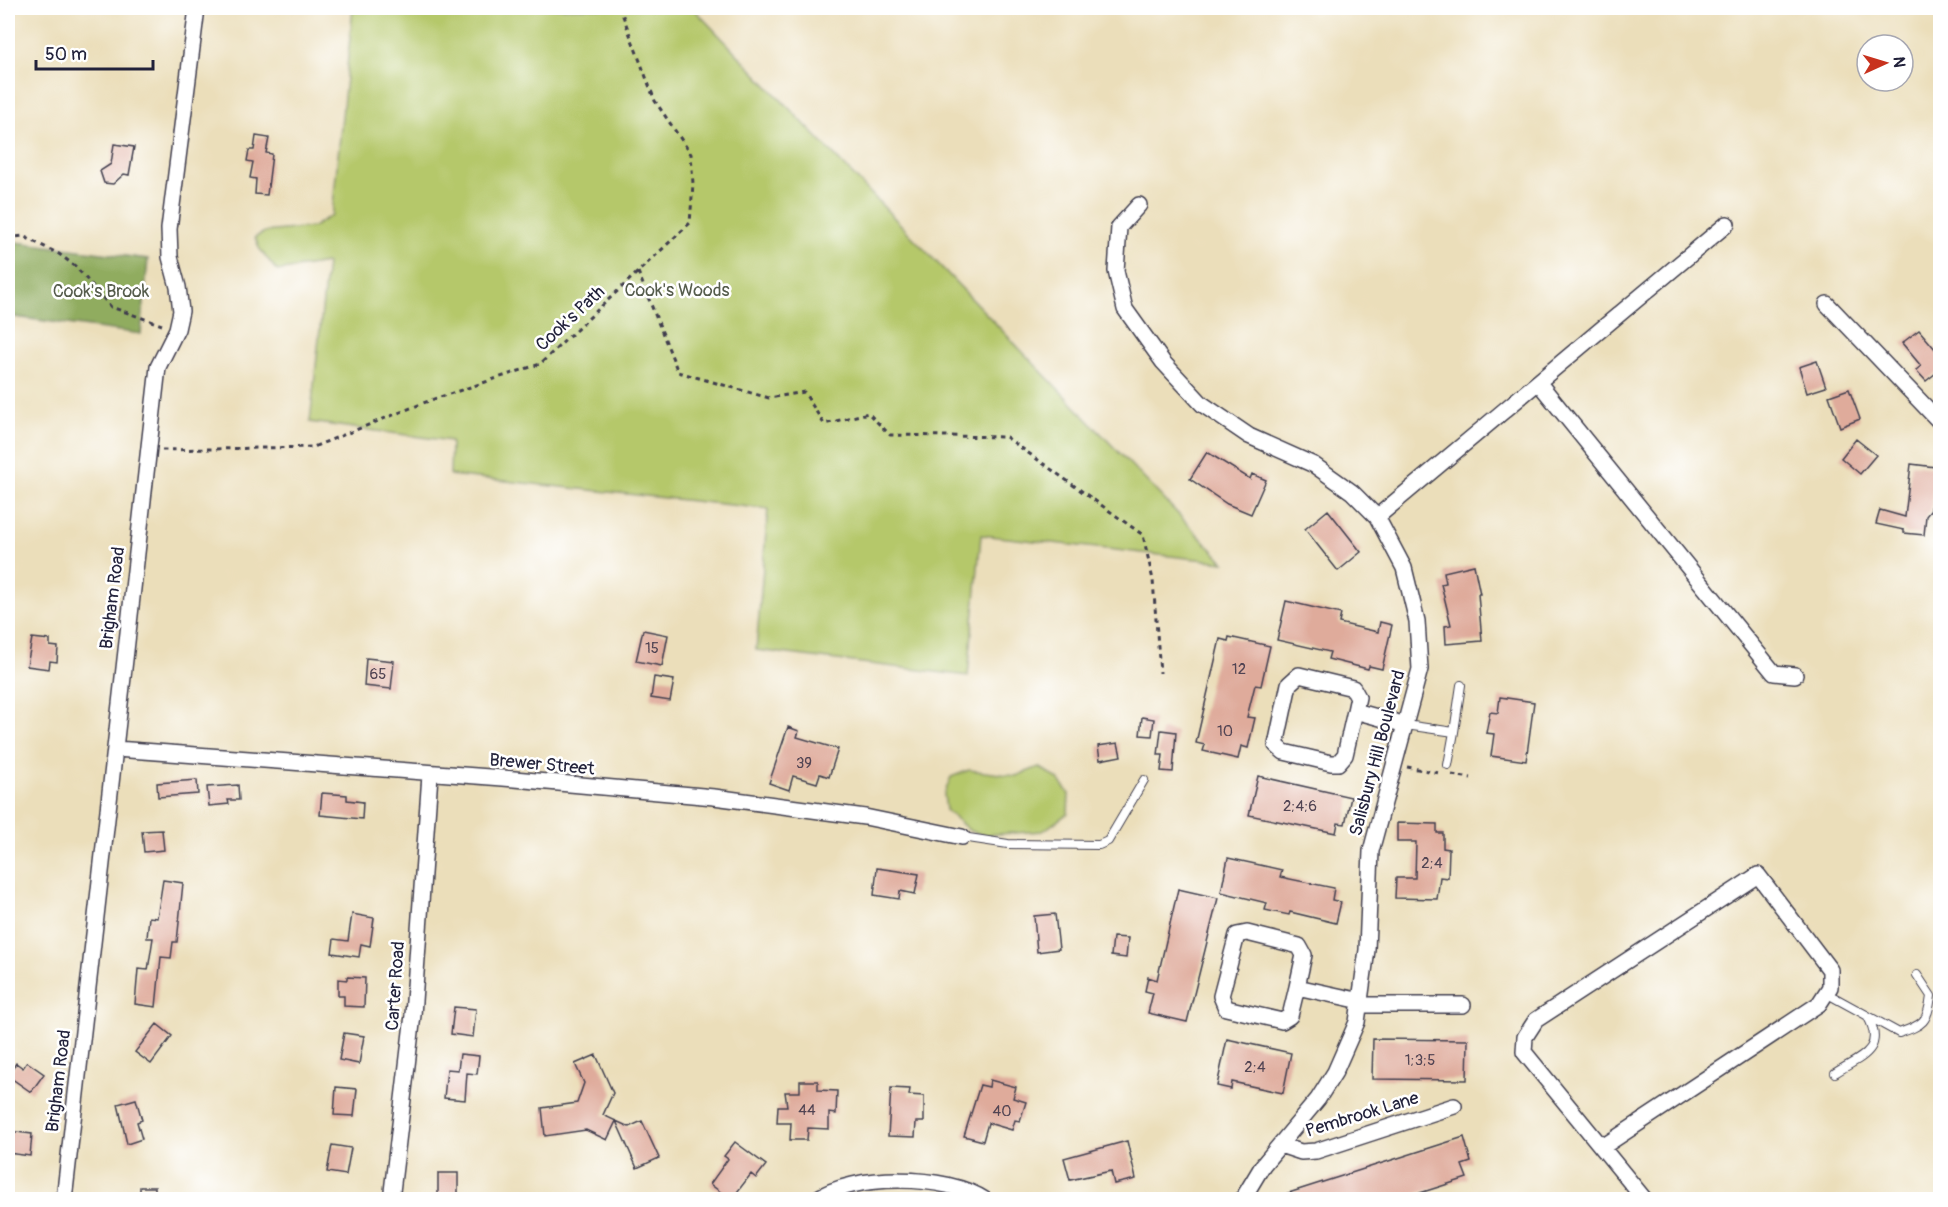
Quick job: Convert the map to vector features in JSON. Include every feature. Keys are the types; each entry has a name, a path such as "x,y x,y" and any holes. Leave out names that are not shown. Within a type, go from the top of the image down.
{"street":[{"name":"Brigham Road","path":"64,1200 158,367 177,328 181,311 170,257 171,209 197,8"},
{"name":"Salisbury Hill Boulevard","path":"1139,205 1119,227 1116,271 1125,309 1163,362 1202,404 1249,436 1314,465 1352,492 1377,517 1404,568 1417,621 1420,669 1406,725 1380,810 1371,851 1367,950 1360,1003 1353,1033 1335,1072 1318,1099 1263,1165 1242,1200"},
{"path":"1377,517 1727,224"},
{"path":"1827,304 1941,422"},
{"path":"1538,382 1774,673 1795,675"},
{"path":"1302,675 1353,688 1358,697 1355,711 1344,755 1338,763 1284,752 1276,745 1289,684 1295,676 1302,675"},
{"path":"1355,711 1406,725"},
{"name":"Brewer Street","path":"116,749 430,775 503,778 714,798 865,818 962,837"},
{"name":"Carter Road","path":"391,1200 413,1015 430,775"},
{"path":"1604,1146 1819,1004 1830,987 1830,970 1758,875 1536,1020 1525,1036 1524,1052 1604,1146 1645,1200"},
{"path":"1247,933 1299,946 1304,955 1297,987 1290,1016 1282,1022 1226,1008 1221,996 1237,935 1247,933"},
{"path":"1297,987 1360,1003 1462,1005"},
{"name":"Pembrook Lane","path":"1280,1145 1301,1152 1316,1151 1454,1106"},
{"path":"814,1200 838,1187 872,1180 955,1186 985,1200"}],"lane":[{"path":"1448,765 1461,685"},
{"path":"1406,725 1454,732"},
{"path":"962,837 1008,844 1099,845 1108,841 1144,780"},
{"path":"1826,993 1899,1033 1919,1027 1929,1015 1931,996 1917,975"},
{"path":"1835,1073 1870,1051 1875,1040 1875,1030 1867,1016"}],"path":[{"name":"Cook's Path","path":"150,451 313,447 430,400 540,364 690,224 693,184 691,154 655,100 620,8"},
{"path":"8,238 23,236 59,254 75,266 111,306 177,328"},
{"path":"638,272 678,372 769,398 804,392 824,424 868,413 890,435 1006,437 1143,535 1153,580 1160,673"},
{"path":"1403,766 1426,771"}],"green space":[{"name":"Cook's Woods","path":"353,8 693,8 1224,562 981,535 968,676 756,650 768,509 450,475 451,441 310,422 327,263 277,271 259,248 255,237 265,232 313,227 332,215"},
{"name":"Cook's Brook","path":"8,241 148,259 141,334 8,316"},
{"path":"1039,767 1058,779 1069,794 1068,813 1043,831 984,835 970,831 946,810 944,794 951,777 969,770 1016,776"}],"building":[{"path":"256,136 269,138 266,153 272,154 267,195 255,194 256,179 250,178 253,162 247,161 249,150 254,150"},
{"path":"114,144 134,147 129,175 124,174 113,184 104,183 100,171 111,164"},
{"path":"1919,330 1941,356 1941,369 1926,381 1916,370 1921,366 1902,343"},
{"path":"1817,361 1826,387 1807,393 1799,367"},
{"path":"1849,389 1860,419 1840,427 1829,396"},
{"path":"1856,439 1876,455 1860,474 1841,458"},
{"path":"1207,452 1250,479 1252,474 1266,480 1251,514 1227,504 1190,479"},
{"path":"1911,464 1935,467 1931,510 1926,516 1924,535 1904,533 1904,530 1876,524 1880,510 1905,517"},
{"path":"1328,510 1361,552 1338,571 1305,529"},
{"path":"1474,565 1480,594 1478,594 1482,641 1446,644 1445,626 1451,625 1441,584 1446,583 1444,572"},
{"path":"1286,601 1341,614 1339,623 1378,632 1380,622 1392,625 1382,669 1369,666 1368,669 1328,659 1330,652 1277,640"},
{"path":"643,630 668,635 662,666 636,661"},
{"path":"1229,637 1270,646 1261,686 1255,685 1247,717 1255,718 1248,748 1241,746 1238,759 1203,751 1205,745 1196,743 1220,639 1228,641"},
{"path":"32,638 50,640 50,646 58,647 57,662 50,661 49,669 27,666"},
{"path":"366,658 394,661 391,689 364,686"},
{"path":"654,677 674,680 670,701 651,698"},
{"path":"1500,697 1534,702 1526,761 1491,756 1494,734 1486,733 1490,712 1498,713"},
{"path":"1142,717 1154,719 1152,736 1140,735"},
{"path":"788,727 799,731 797,737 838,749 829,777 820,774 817,783 793,776 789,790 769,783"},
{"path":"1161,730 1176,732 1173,772 1161,771 1163,755 1158,755"},
{"path":"1118,743 1121,756 1100,760 1098,746"},
{"path":"1258,776 1351,797 1345,824 1338,823 1336,833 1249,815"},
{"path":"197,780 198,794 158,797 157,783"},
{"path":"238,785 239,800 228,800 229,804 209,806 207,787"},
{"path":"322,793 347,795 347,800 363,802 362,819 320,815"},
{"path":"1397,823 1437,824 1437,833 1443,833 1443,848 1449,849 1448,878 1440,877 1437,899 1395,898 1396,878 1415,878 1416,842 1397,842"},
{"path":"162,830 164,850 144,852 142,831"},
{"path":"1228,858 1282,870 1280,877 1334,888 1332,900 1341,902 1336,923 1290,912 1289,915 1265,910 1267,903 1221,892"},
{"path":"877,868 919,874 915,894 900,891 899,899 874,895"},
{"path":"163,880 183,883 177,942 173,942 171,958 161,957 156,1007 135,1004 138,969 148,970 153,938 147,938 149,917 157,918"},
{"path":"1178,889 1218,898 1187,1022 1148,1013 1153,993 1145,991 1148,977 1157,980"},
{"path":"352,914 374,918 370,946 361,944 359,957 332,953 334,939 348,941"},
{"path":"1055,914 1059,949 1037,952 1034,916"},
{"path":"1113,937 1128,938 1126,958 1111,956"},
{"path":"347,977 365,978 364,1007 344,1006 344,996 338,996 338,979 347,980"},
{"path":"454,1007 476,1009 473,1037 451,1034"},
{"path":"157,1024 172,1036 151,1064 135,1052"},
{"path":"344,1033 364,1036 359,1064 339,1060"},
{"path":"1227,1039 1291,1053 1283,1093 1232,1082 1231,1089 1217,1086"},
{"path":"1373,1039 1468,1040 1467,1080 1372,1079"},
{"path":"460,1054 479,1056 477,1074 467,1073 465,1100 444,1098 447,1069 458,1070"},
{"path":"596,1055 613,1093 603,1115 616,1121 607,1140 586,1130 545,1136 542,1108 577,1103 584,1083 575,1064"},
{"path":"27,1062 44,1074 31,1092 8,1076 16,1063 23,1068"},
{"path":"990,1080 1016,1087 1013,1098 1026,1102 1020,1121 1015,1120 1012,1130 988,1123 983,1141 964,1136 980,1085 989,1087"},
{"path":"800,1081 818,1081 818,1090 837,1091 836,1114 829,1113 829,1129 808,1128 807,1140 790,1140 791,1123 777,1123 778,1106 787,1106 785,1092 800,1092"},
{"path":"336,1087 357,1089 354,1116 334,1115"},
{"path":"891,1088 910,1089 909,1095 924,1096 924,1122 916,1122 915,1137 888,1136"},
{"path":"136,1099 142,1120 137,1122 142,1139 127,1144 118,1104"},
{"path":"616,1121 629,1127 642,1121 659,1158 637,1168"},
{"path":"8,1131 32,1134 30,1156 8,1153"},
{"path":"1464,1137 1471,1162 1462,1165 1467,1178 1398,1200 1277,1200 1276,1197"},
{"path":"1127,1141 1136,1179 1114,1184 1111,1171 1070,1180 1064,1158"},
{"path":"735,1142 766,1165 756,1178 751,1174 731,1200 710,1184 728,1159 724,1156"},
{"path":"332,1145 351,1148 346,1175 327,1172"},
{"path":"438,1173 458,1173 458,1200 438,1200"},
{"path":"140,1187 155,1187 155,1200 140,1200"}]}
